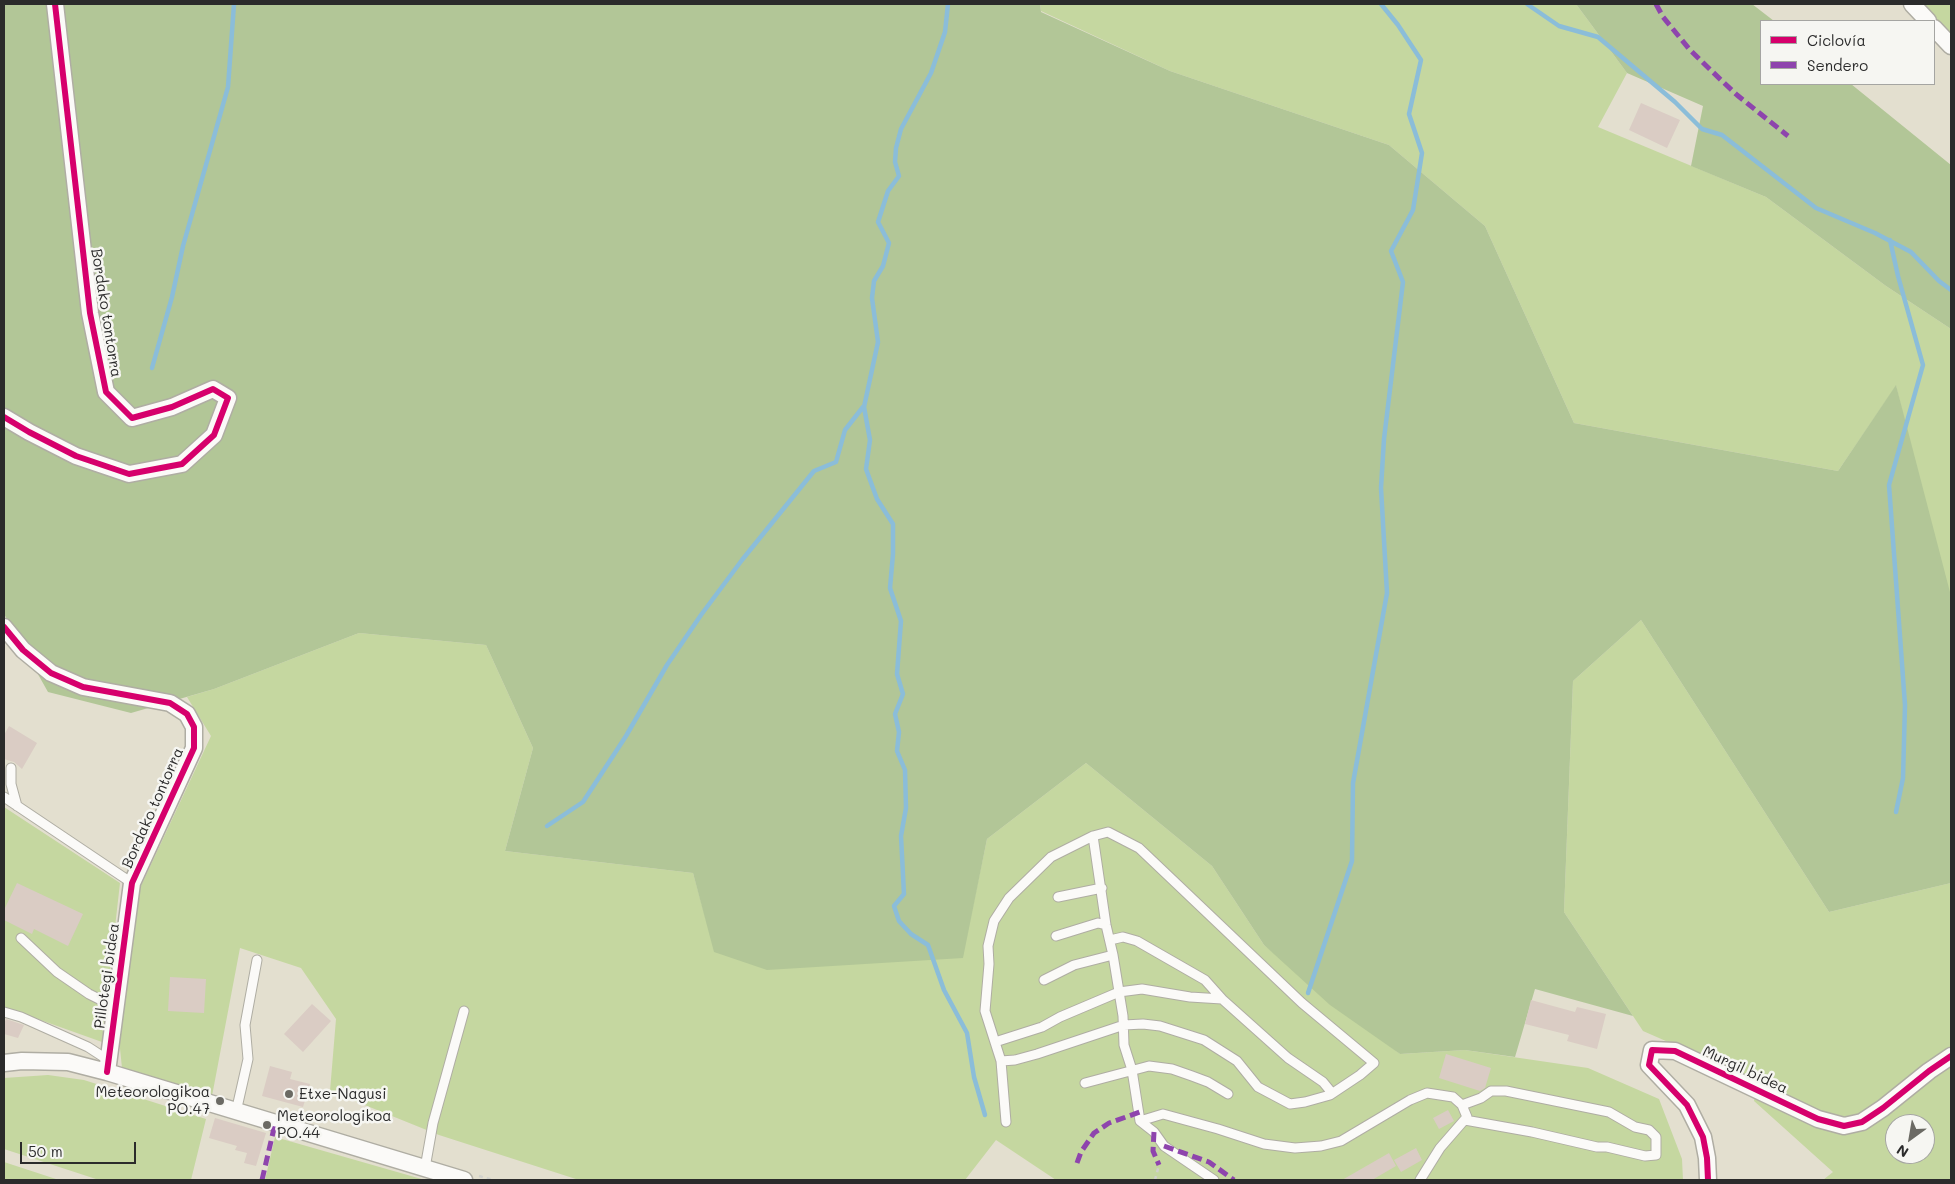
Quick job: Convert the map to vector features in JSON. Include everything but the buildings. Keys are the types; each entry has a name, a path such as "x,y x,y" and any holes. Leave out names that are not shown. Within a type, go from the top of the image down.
{"street":[{"name":"Bordako tontorra","path":"4,417 76,456 129,474 182,464 214,435 228,398 213,389 172,407 132,418 106,392 90,313 55,4"},
{"path":"1912,4 1927,20"},
{"path":"1935,29 1951,46"},
{"name":"Bordako tontorra","path":"4,627 23,650 51,673 83,687 170,703 187,714 194,728 194,748 132,883"},
{"name":"Pillotegi bidea","path":"107,1066 132,883"},
{"name":"Murgil bidea","path":"1708,1180 1707,1158 1703,1138 1687,1106 1649,1064 1652,1050 1675,1051 1818,1119 1844,1126 1862,1122 1951,1056"},
{"path":"4,1063 22,1061 68,1062 107,1066 236,1112 464,1180"}],"lane":[{"path":"11,768 12,784 17,806"},
{"path":"4,797 132,883"},
{"path":"1001,1062 1037,1054 1124,1025 1143,1024 1160,1026 1204,1040 1237,1061 1258,1087 1290,1104 1306,1102 1332,1094 1374,1063 1302,1002 1139,848 1108,832 1093,836 1050,857 1009,898 994,921 988,946 989,964 985,1011 1001,1062 1006,1122"},
{"path":"1093,836 1106,925 1113,955 1124,1025 1124,1046 1132,1070 1140,1121 1154,1132 1164,1146 1214,1180"},
{"path":"1058,897 1102,888"},
{"path":"1056,936 1098,923 1106,925"},
{"path":"1110,940 1122,937 1137,941 1205,980 1222,999 1288,1058 1323,1082 1332,1094"},
{"path":"21,938 57,972 89,994 115,1007"},
{"path":"1044,980 1074,965 1113,955"},
{"path":"236,1112 248,1059 245,1025 257,960"},
{"path":"996,1042 1042,1027 1060,1017 1119,992 1142,989 1190,997 1222,999"},
{"path":"425,1168 433,1123 464,1011"},
{"path":"4,1012 21,1017 88,1047 107,1066"},
{"path":"1085,1083 1111,1078 1149,1066 1172,1069 1208,1082 1228,1094"},
{"path":"1462,1105 1481,1098 1491,1091 1506,1091 1609,1112 1635,1127 1649,1130 1656,1136 1656,1155 1645,1156 1465,1120"},
{"path":"1140,1121 1163,1114 1257,1142 1295,1148 1321,1146 1342,1140 1410,1100 1427,1093 1453,1097 1462,1105 1467,1117 1440,1148 1420,1180"}],"path":[{"path":"1155,1180 1159,1165"}],"green space":[{"path":"4,4 1040,4 1041,12 1170,71 1389,145 1485,226 1574,423 1838,471 1896,385 1951,596 1951,883 1829,912 1641,620 1573,681 1564,912 1633,1016 1535,989 1515,1057 1465,1050 1400,1054 1330,1005 1264,945 1212,866 1086,763 987,839 963,958 767,970 714,952 693,873 505,851 533,748 486,645 359,633 214,689 131,713 48,692 4,614"},
{"path":"1040,4 1576,4 1627,73 1598,127 1766,197 1886,286 1951,329 1951,607 1896,386 1838,471 1574,423 1485,226 1389,145 1170,71 1041,11"},
{"path":"1576,4 1752,4 1773,20 1760,20 1760,85 1852,85 1951,165 1951,329 1886,286 1766,197 1691,166 1703,106 1627,73"},
{"path":"1921,4 1951,4 1951,37"},
{"path":"1641,620 1829,912 1951,883 1951,1180 1823,1180 1833,1172 1754,1101 1757,1081 1643,1031 1564,912 1573,681"},
{"path":"359,633 486,645 533,748 505,851 693,873 715,952 962,958 987,839 1086,763 1212,866 1264,945 1400,1054 1465,1050 1588,1068 1659,1099 1682,1159 1683,1180 1056,1180 996,1140 965,1180 579,1180 439,1135 330,1091 336,1019 301,968 240,948 212,1096 122,1068 118,1029 131,928 140,888 211,736 187,697 214,689"},
{"path":"4,807 120,883 102,1042 4,1007"},
{"path":"48,1075 84,1080 206,1119 191,1180 99,1180 4,1149 4,1078"},
{"path":"275,1137 425,1180 265,1180"},
{"path":"4,1162 59,1180 4,1180"}],"waterway":[{"path":"152,368 172,297 183,246 228,87 234,4"},
{"path":"948,4 945,32 931,73 901,129 896,148 895,162 899,176 888,191 878,222 889,243 883,266 874,281 872,298 878,342 864,407 870,440 866,469 877,499 893,524 890,588 901,621 897,674 903,694 895,714 899,732 897,751 905,770 906,808 901,836 904,894 894,906 899,921 911,934 928,945 944,990 967,1033 974,1077 985,1115"},
{"path":"1308,993 1352,861 1353,783 1387,593 1381,488 1384,439 1403,282 1391,251 1413,210 1422,153 1409,114 1421,60 1398,25 1381,4"},
{"path":"1527,4 1559,26 1598,37 1675,102 1702,129 1722,135 1816,208 1875,233 1911,252 1939,281 1951,290"},
{"path":"1890,240 1923,365 1889,485 1905,705 1903,778 1896,812"},
{"path":"547,826 583,802 626,736 667,665 701,615 742,560 814,471 836,462 845,430 863,407"}],"marked path":[{"path":"1656,4 1663,17 1690,50 1737,95 1788,136"},
{"path":"1077,1163 1081,1152 1094,1133 1109,1123 1140,1112"},
{"path":"262,1180 275,1124"},
{"path":"1154,1132 1153,1151 1159,1165"},
{"path":"1164,1146 1209,1162 1234,1180"}],"cycle path":[{"path":"4,417 76,456 129,474 182,464 214,435 228,398 213,389 172,407 132,418 106,392 90,313 55,4"},
{"path":"4,627 23,650 51,673 83,687 170,703 187,714 194,727 194,748 132,883 107,1072"},
{"path":"1708,1180 1707,1158 1703,1137 1687,1105 1649,1065 1652,1050 1675,1051 1818,1119 1844,1126 1862,1122 1951,1056"}],"place":[{"name":"Etxe-Nagusi","path":"289,1094"},
{"name":"Meteorologikoa PO.47","path":"220,1101"},
{"name":"Meteorologikoa PO.44","path":"267,1125"}]}
